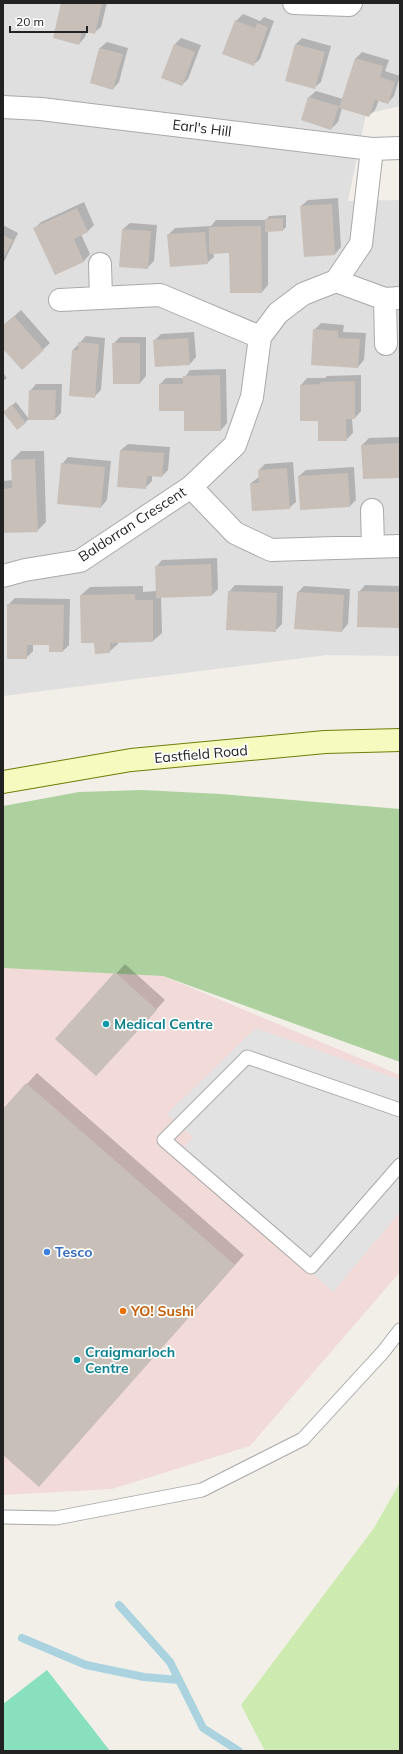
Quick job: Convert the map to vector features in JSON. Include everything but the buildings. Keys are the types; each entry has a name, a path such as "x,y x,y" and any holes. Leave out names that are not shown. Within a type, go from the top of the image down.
{"street":[{"path":"294,3 349,5 351,3"},
{"name":"Earl's Hill","path":"3,107 48,110 372,149 400,148"},
{"path":"372,149 361,244 336,281 392,299 386,344"},
{"path":"100,264 101,298"},
{"name":"Baldorran Crescent","path":"3,576 25,570 80,561 191,487 235,445 252,397 260,337 278,313 303,294 336,281"},
{"path":"60,300 160,294 260,337"},
{"name":"Baldorran Crescent","path":"191,487 235,533 271,550 400,546"},
{"path":"372,510 373,547"},
{"name":"Eastfield Road","path":"3,782 132,760 325,742 400,740"}],"lane":[{"path":"400,1110 247,1057 164,1140 311,1267 400,1165"},
{"path":"3,1517 56,1518 202,1490 302,1439 382,1352 400,1330"}],"shaded area":[{"path":"3,3 400,3 400,106 366,114 348,201 400,200 400,656 327,655 3,696"},
{"path":"3,968 163,976 400,1075 400,1272 250,1446 112,1489 3,1495"},
{"path":"256,1028 400,1080 400,1212 333,1292 179,1153 193,1137 167,1114"}],"green space":[{"path":"142,790 221,794 400,809 400,1062 163,976 3,968 3,806 79,792"},
{"path":"400,1482 400,1751 265,1751 241,1705 374,1528"},
{"path":"47,1670 110,1751 3,1751 3,1704"}],"waterway":[{"path":"119,1605 170,1662 203,1728 239,1751"},
{"path":"22,1638 86,1665 144,1677 179,1680"}],"place":[{"name":"Medical Centre","path":"106,1024"},
{"name":"Tesco","path":"47,1252"},
{"name":"YO! Sushi","path":"123,1311"},
{"name":"Craigmarloch Centre","path":"77,1360"}]}
